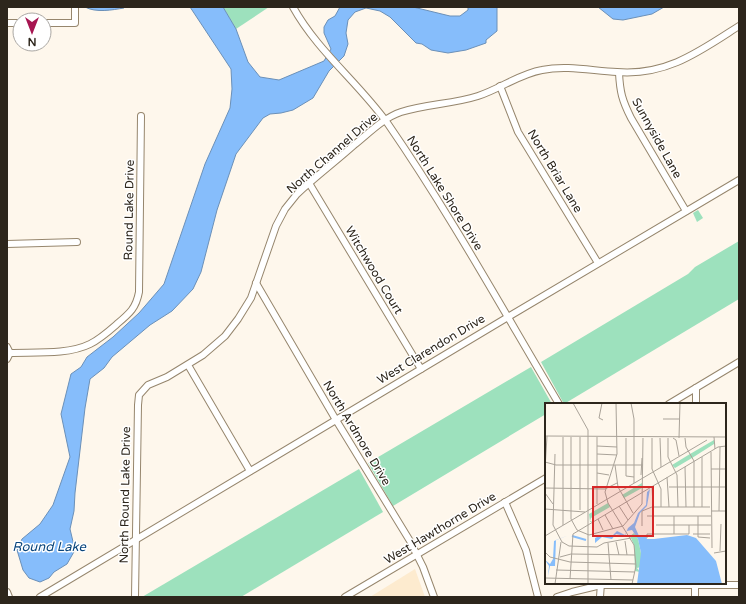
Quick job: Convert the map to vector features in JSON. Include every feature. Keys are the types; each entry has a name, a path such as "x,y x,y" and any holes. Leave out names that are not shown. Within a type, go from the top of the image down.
{"street":[{"path":"52,23 75,23 75,7"},
{"name":"North Lake Shore Drive","path":"293,7 326,54 374,105 414,161 558,403"},
{"name":"North Channel Drive","path":"140,393 148,385 167,377 204,355 225,336 251,298 267,249 276,226 285,209 297,194 309,183 385,121 400,112 477,96 512,80 542,70 558,68 619,73 639,72 662,68 680,62 695,54 739,26"},
{"name":"Sunnyside Lane","path":"619,73 620,92 623,102 686,211"},
{"name":"North Briar Lane","path":"500,86 518,132 598,263"},
{"name":"Round Lake Drive","path":"8,353 61,351 76,349 89,344 102,337 131,312 137,303 139,292 141,116"},
{"name":"West Clarendon Drive","path":"40,597 421,368 739,180"},
{"name":"Witchwood Court","path":"309,183 421,368"},
{"path":"7,244 77,242"},
{"name":"North Ardmore Drive","path":"256,283 423,567 434,597"},
{"path":"671,403 739,362"},
{"path":"188,365 250,471"},
{"path":"696,388 696,403"},
{"name":"North Round Lake Drive","path":"135,597 138,405 140,393"},
{"name":"West Hawthorne Drive","path":"345,597 545,479"},
{"path":"505,502 526,550 538,597"},
{"path":"600,597 601,584"},
{"path":"557,597 601,584 739,585"},
{"path":"695,584 695,597"},
{"path":"7,592 9,597"}],"shaded area":[{"path":"415,569 425,597 370,597"}],"green space":[{"path":"223,7 269,7 236,29"},
{"path":"698,210 703,218 697,222 693,213"},
{"path":"739,241 739,299 563,403 541,362 688,274 695,267"},
{"path":"531,367 551,403 545,403 545,415 393,506 368,463"},
{"path":"359,469 383,512 241,597 142,597"}],"water":[{"path":"85,7 124,7 124,8 94,10"},
{"name":"Round Lake","path":"190,7 223,7 236,29 248,62 260,77 279,80 324,61 331,49 324,33 324,27 328,20 335,16 340,7 413,7 450,16 460,16 468,10 468,7 497,7 497,31 486,40 486,43 466,50 448,53 431,50 422,44 416,43 390,17 380,11 366,8 355,12 348,20 346,33 348,44 344,56 329,71 313,98 293,110 270,114 263,118 236,154 217,210 201,272 193,289 172,311 150,325 112,357 104,368 90,379 85,408 74,511 70,529 75,550 67,564 54,572 49,578 40,582 29,578 23,570 17,550 22,539 40,524 53,505 70,457 61,414 71,374 81,367 87,357 113,337 139,313 164,284 205,164 230,108 232,89 231,69"},
{"path":"598,7 664,7 652,14 623,20 613,19"}]}
